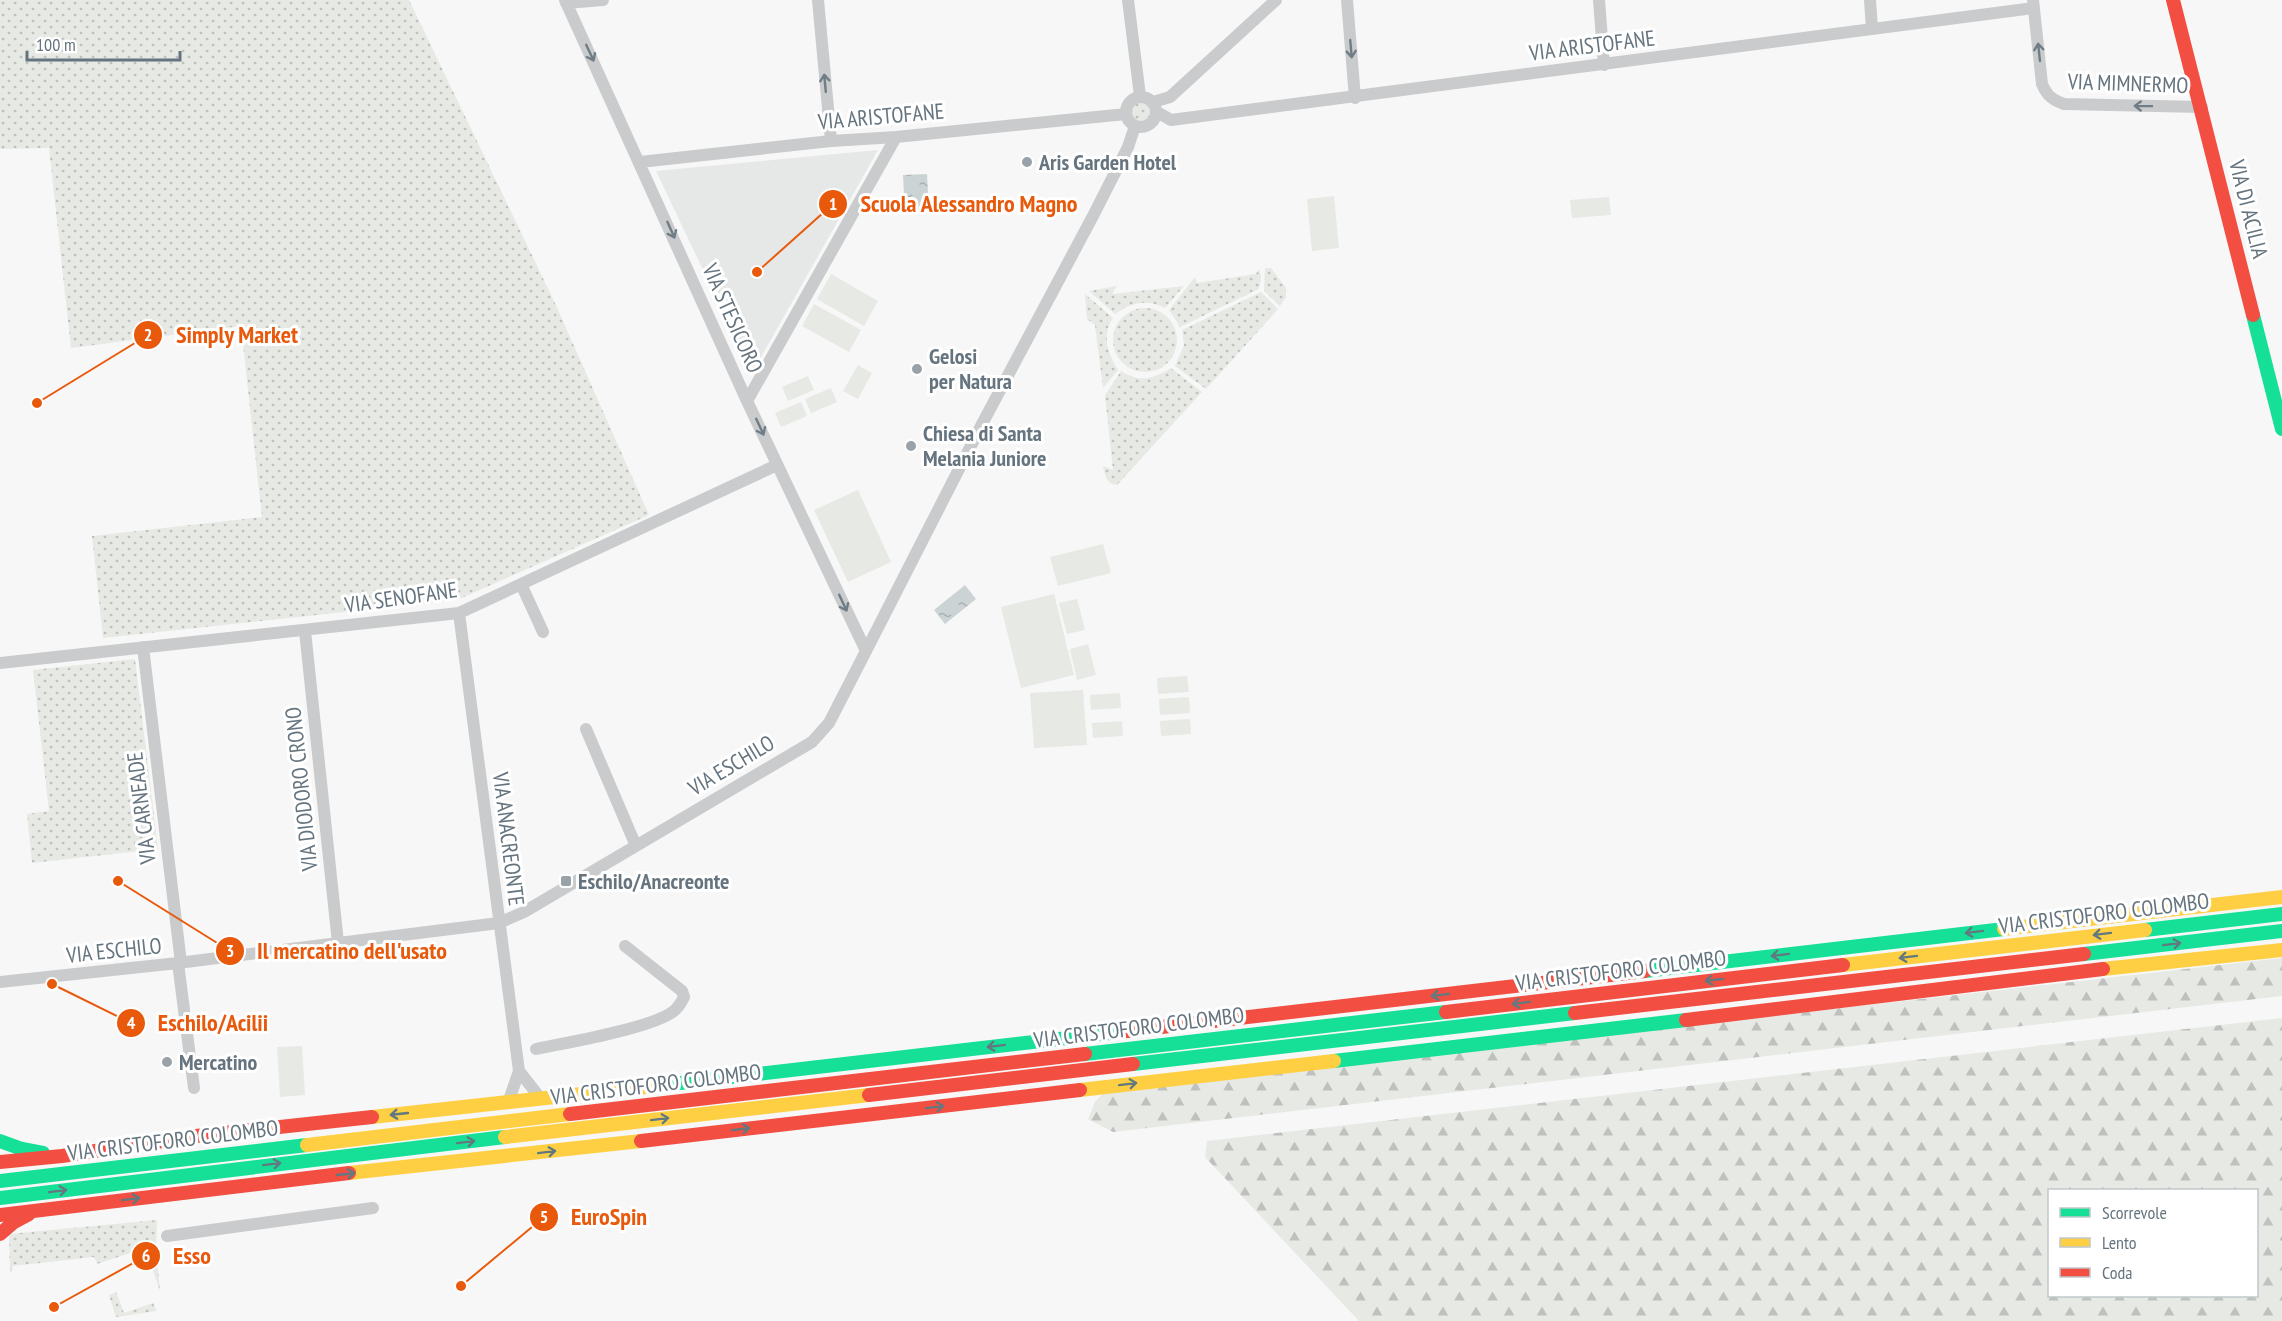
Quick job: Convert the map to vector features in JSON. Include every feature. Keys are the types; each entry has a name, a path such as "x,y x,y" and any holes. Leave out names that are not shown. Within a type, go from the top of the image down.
{"street":[{"path":"566,2 603,0"},
{"path":"818,0 831,141"},
{"path":"1128,0 1140,96"},
{"path":"1155,107 1170,97 1276,0"},
{"path":"1347,0 1355,98"},
{"path":"1599,0 1604,65"},
{"path":"1870,0 1872,29"},
{"name":"VIA DI ACILIA","path":"2173,0 2282,429"},
{"name":"VIA STESICORO","path":"566,2 747,401 866,651"},
{"name":"VIA ARISTOFANE","path":"1155,107 1172,120 1872,29 2034,4"},
{"name":"VIA MIMNERMO","path":"2034,4 2042,84 2053,100 2064,104 2202,107"},
{"path":"1140,96 1148,98 1155,107 1155,119 1147,126 1135,126 1128,121 1126,114 1129,102 1140,96"},
{"name":"VIA ARISTOFANE","path":"640,162 831,141 1126,114"},
{"name":"VIA ESCHILO","path":"2,984 499,923 524,912 815,739 829,723 981,426 1094,214 1128,147 1135,126"},
{"path":"747,401 896,136"},
{"name":"VIA SENOFANE","path":"0,663 459,613 777,465"},
{"path":"521,584 543,632"},
{"name":"VIA ANACREONTE","path":"459,613 519,1071 508,1102"},
{"name":"VIA DIODORO CRONO","path":"305,631 338,943"},
{"name":"VIA CARNEADE","path":"143,647 194,1088"},
{"path":"586,729 636,846"},
{"name":"VIA CRISTOFORO COLOMBO","path":"0,1162 62,1156 196,1136 541,1099 2282,897"},
{"name":"VIA CRISTOFORO COLOMBO","path":"0,1181 2282,914"},
{"name":"VIA CRISTOFORO COLOMBO","path":"0,1198 240,1168 2282,931"},
{"path":"536,1049 641,1025 676,1010 684,997 682,991 625,946"},
{"path":"0,1215 268,1182 629,1143 1692,1019 2132,965 2282,950"},
{"path":"2114,951 2132,965"},
{"path":"519,1071 541,1099"},
{"path":"196,1136 235,1154"},
{"name":"VIA CRISTOFORO COLOMBO","path":"0,1141 22,1149 62,1156"},
{"path":"240,1168 268,1182"},
{"path":"167,1236 373,1208"},
{"path":"0,1234 14,1222 32,1212"}],"shaded area":[{"path":"878,150 752,373 656,171"}],"green space":[{"path":"0,0 409,0 554,301 649,515 457,600 103,638 92,536 262,517 241,326 71,348 49,148 0,149"},
{"path":"1141,101 1149,104 1152,112 1149,120 1141,123 1133,120 1130,112 1133,104"},
{"path":"1334,196 1339,248 1312,251 1307,199"},
{"path":"1609,197 1611,215 1572,218 1570,200"},
{"path":"1265,268 1271,268 1286,288 1286,297 1280,306 1264,291"},
{"path":"1259,269 1261,277 1259,289 1180,327 1169,310 1195,277 1197,283 1256,274"},
{"path":"831,274 878,301 864,326 817,299"},
{"path":"1117,286 1112,294 1184,286 1165,308 1152,303 1140,303 1115,314 1089,291"},
{"path":"1261,292 1278,309 1206,389 1175,366 1184,345 1182,330"},
{"path":"1085,294 1113,318 1107,331 1107,344 1118,370 1103,388 1095,325 1087,319"},
{"path":"814,304 861,330 849,352 802,326"},
{"path":"1139,308 1151,308 1168,317 1175,328 1177,340 1175,352 1168,363 1151,372 1139,372 1127,367 1118,358 1113,346 1113,334 1118,322 1127,313"},
{"path":"858,365 872,373 858,399 843,391"},
{"path":"1171,368 1202,392 1117,485 1110,483 1103,466 1113,470 1105,395 1121,371 1134,377 1146,378 1159,375"},
{"path":"808,376 814,390 788,401 782,387"},
{"path":"831,388 837,402 811,413 805,399"},
{"path":"801,402 807,416 781,427 775,413"},
{"path":"858,490 891,562 848,582 814,510"},
{"path":"1103,544 1111,573 1058,586 1050,557"},
{"path":"1054,594 1074,675 1021,688 1001,607"},
{"path":"1077,599 1085,630 1067,634 1059,603"},
{"path":"1088,644 1096,675 1077,680 1070,649"},
{"path":"135,659 158,849 32,863 27,814 49,811 33,670"},
{"path":"1187,676 1189,692 1158,694 1157,678"},
{"path":"1083,690 1087,745 1034,748 1030,693"},
{"path":"1120,693 1121,708 1091,710 1090,695"},
{"path":"1189,697 1190,713 1160,715 1159,699"},
{"path":"1190,719 1191,734 1161,736 1160,721"},
{"path":"1122,721 1123,736 1093,738 1092,723"},
{"path":"2282,958 2282,996 1113,1132 1088,1119 1095,1102 1104,1092"},
{"path":"2282,1018 2282,1321 1359,1321 1205,1157 1207,1141"},
{"path":"302,1046 305,1095 280,1097 277,1047"},
{"path":"157,1220 156,1250 160,1291 145,1248 97,1264 94,1257 13,1266 10,1272 9,1234"},
{"path":"116,1292 124,1313 153,1303 157,1311 116,1317 109,1295"}],"water":[{"path":"927,174 929,212 905,214 903,175"},
{"path":"965,585 976,599 945,624 934,610"}],"traffic: fast":[{"path":"2253,315 2282,429"},
{"path":"2145,930 2282,914"},
{"path":"1645,971 2004,929"},
{"path":"2084,954 2282,931"},
{"path":"1085,1054 1446,1012"},
{"path":"1133,1064 1575,1013"},
{"path":"1334,1061 1686,1020"},
{"path":"646,1087 1127,1031"},
{"path":"0,1198 505,1137"},
{"path":"0,1141 43,1153"},
{"path":"0,1181 307,1145"}],"traffic: slow":[{"path":"2004,929 2282,897"},
{"path":"1843,965 2145,930"},
{"path":"2103,969 2282,950"},
{"path":"1080,1090 1334,1061"},
{"path":"372,1117 646,1087"},
{"path":"505,1137 869,1095"},
{"path":"307,1145 570,1114"},
{"path":"349,1173 641,1141"}],"traffic: jam":[{"path":"2173,0 2253,315"},
{"path":"1575,1013 2084,954"},
{"path":"1446,1012 1843,965"},
{"path":"1686,1020 2103,969"},
{"path":"1127,1031 1645,971"},
{"path":"570,1114 1085,1054"},
{"path":"869,1095 1133,1064"},
{"path":"641,1141 1080,1090"},
{"path":"0,1162 62,1156 196,1136 372,1117"},
{"path":"0,1215 349,1173"},
{"path":"0,1234 14,1222 29,1214"}],"place":[{"name":"Aris Garden Hotel","path":"1027,162"},
{"name":"Scuola Alessandro Magno","path":"757,272"},
{"name":"Gelosi per Natura","path":"917,369"},
{"name":"Simply Market","path":"37,403"},
{"name":"Chiesa di Santa Melania Juniore","path":"911,446"},
{"name":"Il mercatino dell'usato","path":"118,881"},
{"name":"Eschilo/Anacreonte","path":"566,881"},
{"name":"Eschilo/Acilii","path":"52,984"},
{"name":"Mercatino","path":"167,1062"},
{"name":"EuroSpin","path":"461,1286"},
{"name":"Esso","path":"54,1307"}]}
